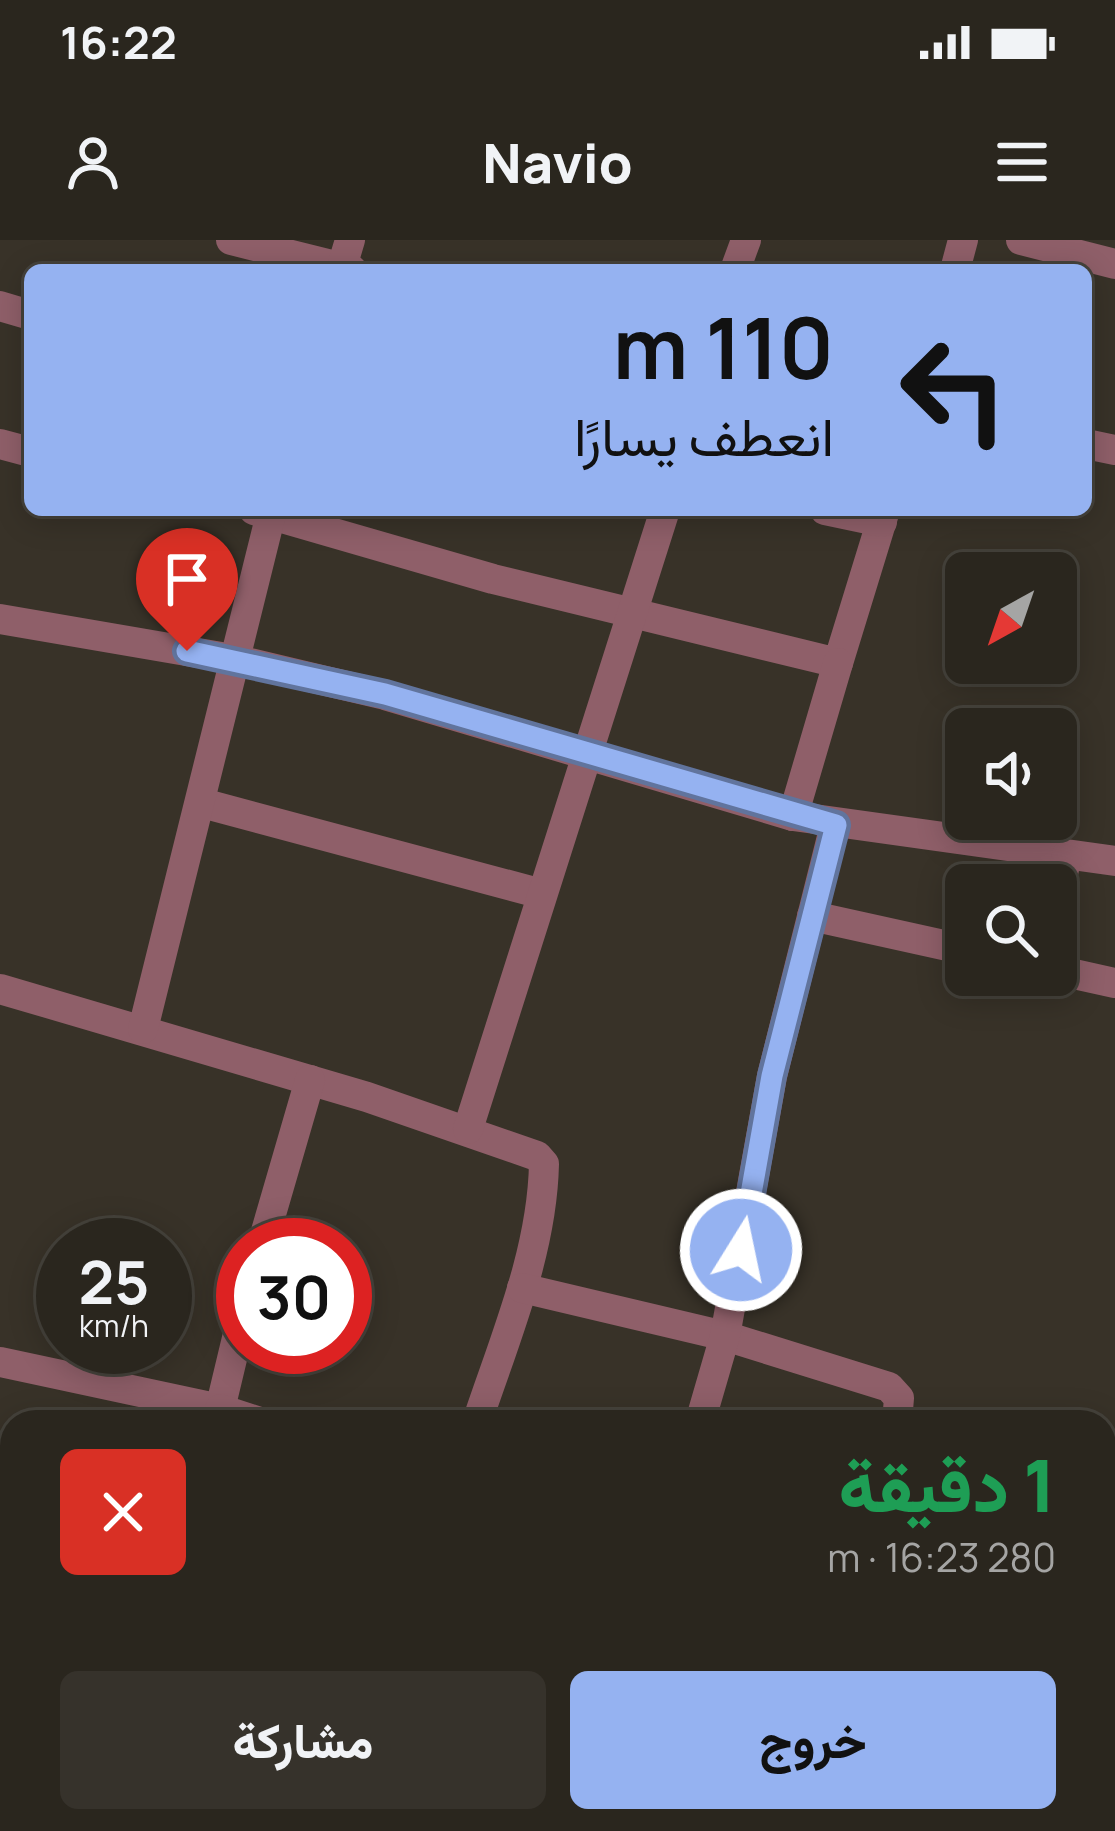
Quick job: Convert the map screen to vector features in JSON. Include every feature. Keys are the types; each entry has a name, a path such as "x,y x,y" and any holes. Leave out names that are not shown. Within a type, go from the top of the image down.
{"street":[{"path":"231,240 346,262"},
{"path":"1021,240 1115,263"},
{"path":"143,1029 202,803 265,516"},
{"path":"280,516 493,579 838,663"},
{"path":"468,1129 663,516"},
{"path":"793,816 884,516"},
{"path":"0,620 233,659 385,694 793,816 1115,861"},
{"path":"202,803 542,894"},
{"path":"703,1410 725,1336 772,1076 836,825"},
{"path":"1064,864 1066,855"},
{"path":"812,916 945,945"},
{"path":"1077,975 1115,983"},
{"path":"0,989 530,1150 544,1163 543,1199 522,1288 481,1410"},
{"path":"270,1218 310,1080"},
{"path":"522,1288 725,1336 889,1388 899,1397 898,1410"},
{"path":"0,1363 223,1410"},
{"path":"220,1409 228,1374"}],"route":[{"path":"187,651 385,694 836,825 772,1076 741,1250"}]}
